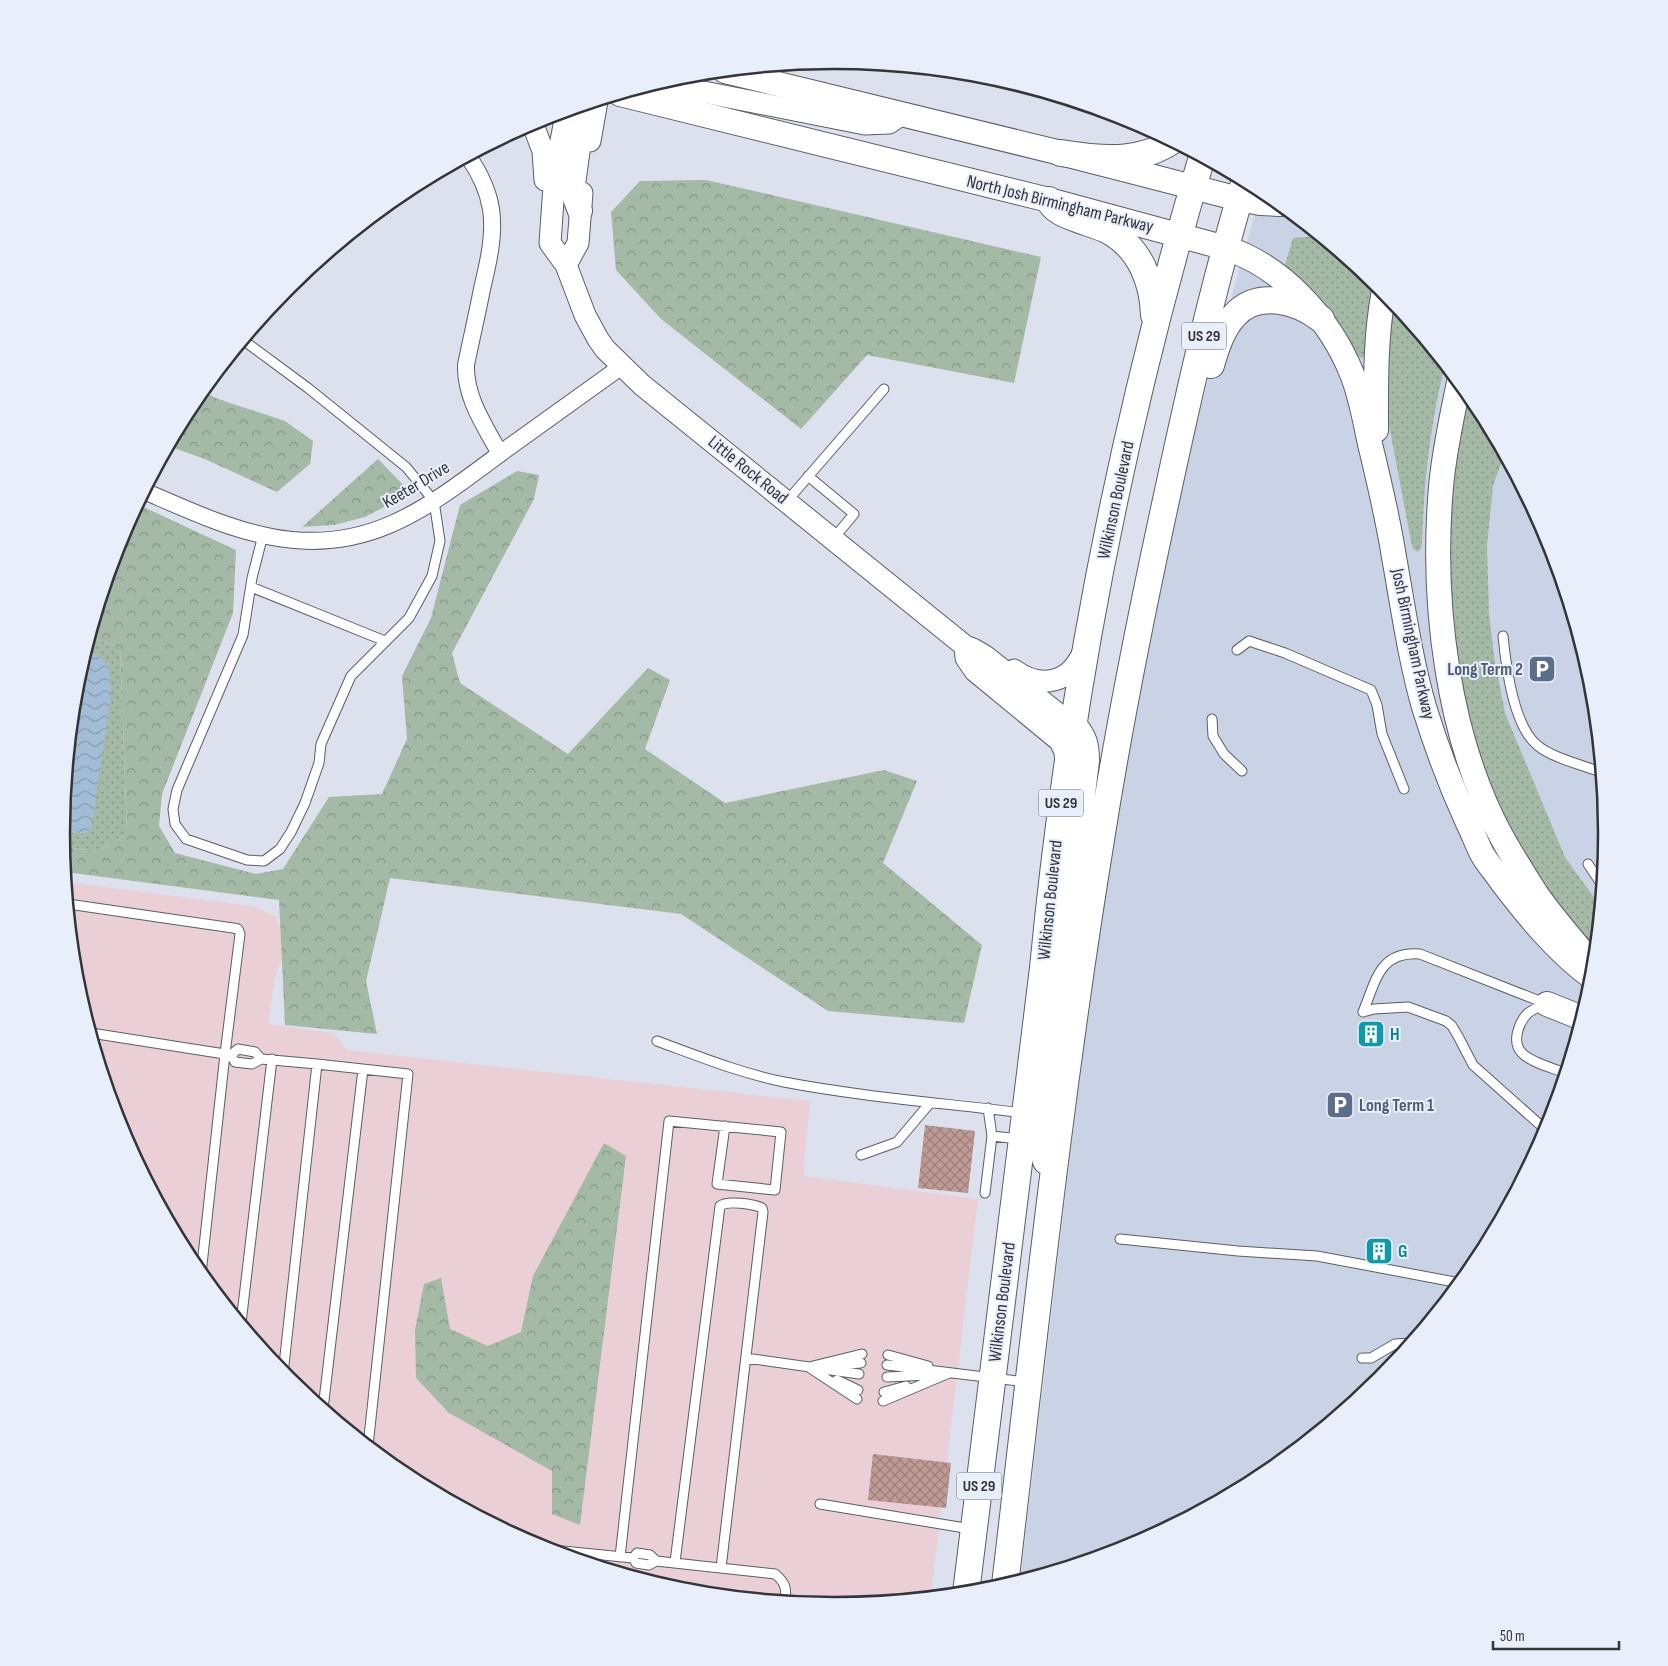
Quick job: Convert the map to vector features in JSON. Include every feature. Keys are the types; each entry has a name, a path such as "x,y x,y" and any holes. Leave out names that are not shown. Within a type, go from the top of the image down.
{"main road":[{"path":"739,74 1193,187 1242,190 1260,203 1266,203"},
{"name":"North Josh Birmingham Parkway","path":"631,97 1049,200 1180,235 1242,254 1271,271 1300,296 1321,319 1335,339 1352,373 1376,469"},
{"path":"580,210 575,198 573,184 583,111"},
{"path":"1061,153 1093,158 1126,158 1154,151 1165,145"},
{"name":"Wilkinson Boulevard","path":"967,1586 1072,725 1110,524 1152,341 1200,163"},
{"name":"Wilkinson Boulevard","path":"1006,1577 1054,1174 1081,968 1106,807 1132,661 1182,424 1242,190"},
{"path":"1049,200 1057,210 1109,231 1127,244 1134,253 1144,268 1151,289 1154,314 1152,341"},
{"path":"1182,424 1187,422 1198,407 1221,335 1230,320 1239,311 1261,301 1276,300 1302,308 1321,319"},
{"path":"1376,469 1376,367 1382,301"},
{"name":"Josh Birmingham Parkway","path":"1457,391 1450,423 1441,486 1438,548 1440,609 1446,660 1459,727 1478,786 1504,842 1537,895 1588,959"},
{"name":"Josh Birmingham Parkway","path":"1376,469 1408,636 1424,706 1454,792 1482,854 1517,902 1563,953 1586,973"},
{"path":"1054,1174 1045,1159 1042,1149 1042,1123 1086,761 1086,743 1072,725"},
{"path":"1547,1004 1576,1016"}],"street":[{"path":"675,85 865,124 889,123 902,114"},
{"path":"566,265 578,244 580,210 596,107"},
{"name":"Little Rock Road","path":"565,118 555,172 550,243 566,265 580,304 592,329 605,349 642,385 965,646 980,652 1072,725"},
{"path":"535,130 543,151 545,199 552,221"},
{"path":"471,161 478,170 491,209 492,233 490,254 466,365 466,378 473,403 500,454"},
{"name":"Keeter Drive","path":"150,493 221,523 272,537 328,540 356,536 414,514 622,366"},
{"path":"987,658 999,660 1032,680 1046,682 1059,679 1071,671 1080,661 1086,643"},
{"path":"965,646 966,658 975,671 1060,741 1064,752 1066,769"}],"lane":[{"path":"248,343 308,388 406,467 434,501 440,541 432,576 409,618 352,676 321,744 318,763 305,803 291,832 280,849 264,861 247,860 186,839 175,824 173,809 177,790 243,635 250,587 263,535"},
{"path":"787,501 884,389"},
{"path":"808,476 854,514 833,539"},
{"path":"250,587 385,641"},
{"path":"1503,636 1516,710 1526,735 1538,746 1550,753 1596,770"},
{"path":"1237,650 1249,640 1285,653 1371,690 1377,705 1382,734 1404,789"},
{"path":"1212,719 1213,736 1224,754 1242,771"},
{"path":"1588,864 1597,878"},
{"path":"73,905 238,929 240,934 228,1054 202,1263"},
{"path":"1540,1124 1473,1065 1452,1026 1446,1021 1408,1007 1374,1009 1363,1012 1377,978 1388,961 1398,955 1410,954 1420,954 1547,1004"},
{"path":"1547,1004 1529,1012 1518,1030 1517,1046 1528,1057 1560,1071"},
{"path":"97,1034 228,1054 235,1062 252,1064 261,1059 272,1059 408,1074 369,1439"},
{"path":"657,1041 720,1064 782,1081 930,1103 1025,1113"},
{"path":"242,1315 272,1059"},
{"path":"284,1363 318,1064"},
{"path":"324,1402 363,1069"},
{"path":"861,1155 897,1142 930,1103"},
{"path":"985,1192 992,1136 988,1108"},
{"path":"620,1557 669,1121 725,1126 781,1132 775,1190 717,1184 725,1126"},
{"path":"992,1136 1022,1139"},
{"path":"675,1562 720,1206 728,1202 758,1206 762,1208 763,1212 721,1568"},
{"path":"1120,1239 1238,1251 1317,1256 1452,1281"},
{"path":"1362,1358 1371,1358 1395,1344 1403,1344"},
{"path":"746,1358 859,1374"},
{"path":"808,1367 861,1358"},
{"path":"888,1360 949,1373 1029,1382"},
{"path":"808,1367 858,1394"},
{"path":"887,1377 949,1373"},
{"path":"883,1396 949,1373"},
{"path":"820,1504 974,1529"},
{"path":"576,1552 633,1558 636,1563 649,1565 656,1561 675,1562 775,1574 783,1580 787,1590 786,1596"}],"shaded area":[{"path":"1259,198 1338,258 1409,329 1469,408 1496,451 1540,541 1558,587 1572,635 1584,684 1592,733 1597,783 1598,833 1597,883 1592,933 1584,982 1572,1031 1558,1079 1540,1125 1496,1215 1469,1258 1409,1337 1338,1408 1259,1468 1216,1495 1126,1539 1080,1557 1021,1574 1111,812 1171,512"},
{"path":"71,883 253,906 276,917 281,929 282,959 275,977 268,1024 333,1033 347,1050 810,1101 803,1176 978,1199 932,1591 884,1596 784,1596 734,1591 685,1583 588,1557 496,1518 452,1495 409,1468 330,1408 259,1337 228,1298 199,1258 172,1215 128,1125 110,1079 84,982 76,933"}],"green space":[{"path":"706,180 1041,257 1014,383 867,355 801,429 661,319 616,270 611,212 640,181"},
{"path":"1311,237 1338,258 1375,294 1365,356 1361,358 1356,354 1334,315 1317,295 1285,265 1293,238"},
{"path":"1390,309 1409,329 1443,373 1432,431 1424,498 1422,543 1418,552 1413,549 1411,541 1386,409"},
{"path":"209,394 285,421 313,441 310,464 277,492 207,460 174,448"},
{"path":"1466,404 1502,462 1493,486 1487,546 1489,613 1494,656 1505,713 1565,857 1595,899 1591,942 1552,896 1514,839 1497,803 1482,764 1471,724 1461,682 1451,597 1451,516 1453,485"},
{"path":"378,459 411,493 365,517 334,525 302,527"},
{"path":"517,471 539,475 534,499 452,653 460,683 568,754 648,668 670,680 645,749 725,803 884,770 917,781 883,863 982,945 964,1023 828,1011 681,914 390,878 366,981 377,1034 285,1025 279,900 71,873 70,848 98,851 127,834 120,648 95,639 110,587 144,507 236,550 233,613 162,794 159,826 175,853 256,874 283,869 329,797 382,794 407,739 402,676 431,618 460,505"},
{"path":"95,639 120,648 127,834 98,851 70,848 70,833 86,833 98,655 92,653"},
{"path":"604,1143 626,1156 580,1525 552,1514 552,1471 449,1413 416,1378 415,1330 424,1284 441,1278 450,1329 488,1346 521,1332 533,1276"}],"water":[{"path":"92,653 98,655 109,666 111,695 91,830 86,833 70,832 71,783 76,733 84,684"}],"building":[{"name":"H","path":"1369,1027 1377,1029 1373,1041 1365,1038"},
{"path":"925,1125 975,1131 968,1193 918,1188"},
{"name":"G","path":"1374,1246 1385,1248 1383,1256 1372,1254"},
{"path":"873,1454 951,1463 946,1508 868,1500"}],"place":[{"name":"Long Term 2","path":"1542,669"},
{"name":"H","path":"1371,1034"},
{"name":"Long Term 1","path":"1340,1105"},
{"name":"G","path":"1379,1251"}]}
